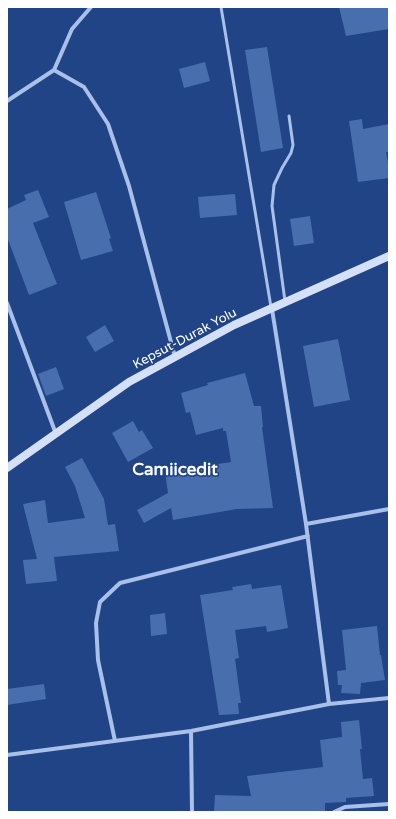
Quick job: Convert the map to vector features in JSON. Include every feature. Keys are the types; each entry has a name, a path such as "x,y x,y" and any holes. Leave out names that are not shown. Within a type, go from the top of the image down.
{"main road":[{"name":"Kepsut-Durak Yolu","path":"7,468 129,382 234,325 389,256"}],"street":[{"path":"7,100 54,70 72,29 91,7"},
{"path":"54,70 84,87 108,124 129,186 175,357"},
{"path":"7,303 56,434"},
{"path":"272,309 308,536 329,704"},
{"path":"306,524 389,509"},
{"path":"115,741 98,660 96,623 100,602 120,583 308,536"},
{"path":"7,755 191,731 329,704 389,698"},
{"path":"191,731 192,812"},
{"path":"334,812 346,807 389,804"}],"lane":[{"path":"221,7 272,309"},
{"path":"285,302 272,206 274,186 291,153 292,145 289,116"}],"building":[{"path":"339,7 389,7 389,29 346,36"},
{"path":"267,47 283,148 261,152 245,50"},
{"path":"205,62 210,81 184,88 179,69"},
{"path":"362,119 363,129 389,124 389,152 386,152 389,178 358,182 349,121"},
{"path":"38,190 49,217 33,223 57,284 29,295 7,237 7,209 26,200 24,195"},
{"path":"96,192 111,238 109,239 113,251 81,260 64,202"},
{"path":"235,194 237,215 200,218 198,197"},
{"path":"310,216 314,243 294,246 290,219"},
{"path":"105,325 114,341 95,352 86,337"},
{"path":"338,339 350,400 314,407 303,346"},
{"path":"56,367 64,389 46,396 38,374"},
{"path":"245,373 254,406 261,406 262,427 273,508 237,509 173,520 171,508 144,523 137,510 168,493 165,472 231,462 226,431 223,431 223,428 196,435 190,412 186,413 181,393 208,385 207,383"},
{"path":"133,421 139,432 142,430 153,448 128,462 112,433"},
{"path":"82,458 104,499 108,525 115,524 119,551 54,557 57,581 26,584 23,560 37,559 23,504 45,500 48,523 85,518 75,486 65,467"},
{"path":"251,584 252,589 281,585 288,628 267,632 266,626 235,630 239,658 235,659 241,703 238,703 239,714 219,715 200,595 233,590 232,587"},
{"path":"165,613 167,634 151,636 150,615"},
{"path":"377,626 380,655 385,680 361,683 360,694 341,693 342,685 338,685 337,671 346,670 342,630"},
{"path":"44,684 46,699 7,705 7,689"},
{"path":"359,720 363,779 372,778 374,796 346,798 346,802 325,803 325,812 214,812 215,795 251,796 247,776 323,767 320,740 342,737 341,722"}],"district":[{"name":"Camiicedit","path":"175,471"}]}
